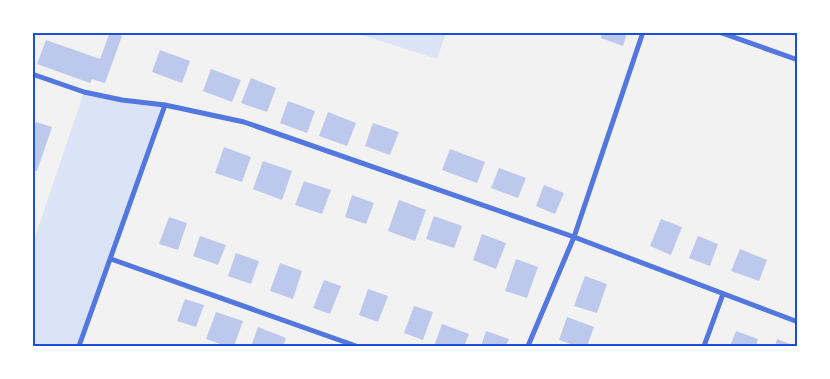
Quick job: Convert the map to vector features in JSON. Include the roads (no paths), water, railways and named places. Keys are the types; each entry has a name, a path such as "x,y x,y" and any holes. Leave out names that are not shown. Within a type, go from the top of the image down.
{"street":[{"path":"528,346 574,237 643,32"},
{"path":"719,32 798,60"},
{"path":"32,74 84,92 122,100 165,105 244,122 574,237 798,322"},
{"path":"80,346 165,105"},
{"path":"111,259 356,346"},
{"path":"704,346 723,294"}]}
